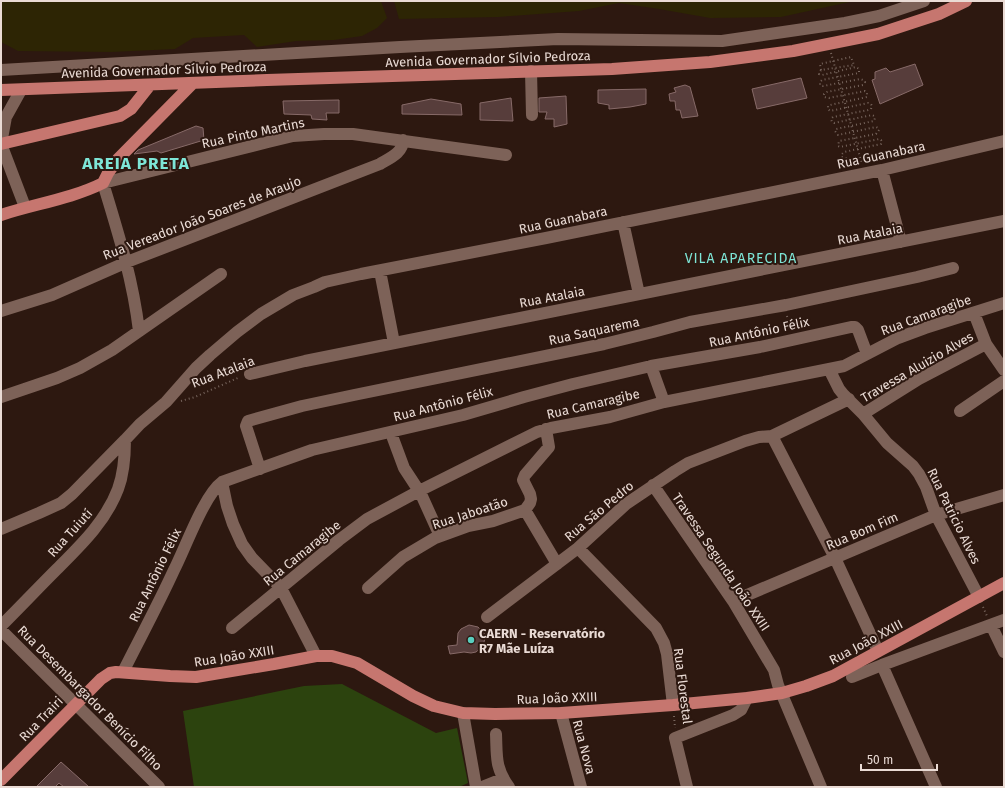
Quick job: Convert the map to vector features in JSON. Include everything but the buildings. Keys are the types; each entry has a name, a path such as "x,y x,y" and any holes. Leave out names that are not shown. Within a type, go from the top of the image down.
{"main road":[{"name":"Avenida Governador Sílvio Pedroza","path":"1,90 612,69 710,62 829,45 872,36 939,14 966,1"},
{"path":"103,183 118,159 193,83"},
{"path":"1,144 120,116 131,109 150,85"},
{"name":"Rua Pinto Martins","path":"1,215 25,207 77,194 103,183"},
{"name":"Rua João XXIII","path":"101,678 110,673 123,672 196,677 316,656 332,656 357,662 424,702 442,709 463,713 561,713 747,698 782,693 833,676 1004,583"},
{"name":"Rua Trairi","path":"1,780 101,678"}],"street":[{"path":"1,70 400,46 558,39 722,41 845,23 879,16 924,1"},
{"path":"531,72 532,115"},
{"path":"21,90 4,112 1,144 25,207"},
{"name":"Rua Pinto Martins","path":"103,183 293,136 319,134 353,134 506,155"},
{"name":"Rua Vereador João Soares de Araujo","path":"1,311 52,295 126,262 380,164 401,149 403,140"},
{"name":"Rua Guanabara","path":"166,402 196,368 237,332 266,311 293,295 325,282 865,173 883,164 1004,141"},
{"path":"883,164 901,242"},
{"path":"103,183 126,262 135,300 139,331"},
{"name":"Rua Atalaia","path":"250,374 394,343 1004,221"},
{"path":"623,222 639,294"},
{"name":"Rua Saquarema","path":"260,469 246,426 248,421 317,403 604,344 690,322 786,305 953,268"},
{"path":"380,271 394,343"},
{"path":"1,398 57,378 80,368 112,350 221,274"},
{"name":"Rua Camaragibe","path":"232,628 352,529 367,519 530,435 546,429 610,417 664,402 849,364 898,338 1004,303"},
{"path":"974,313 986,344 1004,370"},
{"name":"Rua Antônio Félix","path":"123,672 175,570 205,506 214,490 222,482 312,450 469,414 524,397 651,366 691,360 853,327 858,330 867,354"},
{"name":"Travessa Aluizio Alves","path":"863,414 918,379 986,344"},
{"path":"651,366 664,402"},
{"name":"Rua Patricio Alves","path":"829,369 839,389 863,414 886,443 913,466 919,474 926,487 936,515 979,597"},
{"path":"960,411 1004,380"},
{"name":"Rua São Pedro","path":"488,617 578,548 626,504 688,463 722,449 759,437 772,436 849,399"},
{"path":"1,529 39,513 66,498 82,485 140,424 166,402"},
{"path":"546,429 549,447 525,475 523,480 531,499 525,510 557,564"},
{"path":"390,433 404,468 419,491 440,536"},
{"path":"772,436 835,558 878,651"},
{"name":"Rua Tuiutí","path":"1,626 80,545 104,517 119,488 124,471 125,440"},
{"path":"222,482 227,506 242,544 252,558 281,588 316,656"},
{"name":"Travessa Segunda João XXIII","path":"653,485 733,601 774,670 778,685 821,787"},
{"name":"Rua Bom Fim","path":"733,601 936,515 1004,494"},
{"name":"Rua Jaboatão","path":"368,588 403,557 440,536 468,526 492,521 525,510"},
{"name":"Rua Florestal","path":"578,548 656,628 664,643 667,654 674,705"},
{"path":"852,677 1004,620"},
{"path":"991,625 1004,652"},
{"name":"Rua Desembargador Benício Filho","path":"1,630 158,787"},
{"path":"882,665 936,787"},
{"path":"675,738 733,715 741,710 747,698"},
{"path":"463,713 476,787"},
{"name":"Rua Nova","path":"561,713 580,787"},
{"path":"482,787 506,783 498,764 496,734"},
{"name":"Rua Florestal","path":"675,738 687,787"}],"path":[{"path":"829,45 865,173"},
{"path":"821,70 854,65 851,57 820,64 820,74 822,75 859,68 860,70 857,73 822,80 820,85 823,86 860,79 865,82 863,85 826,92 824,97 829,98 865,92 867,93 867,97 830,105 828,106 828,109 830,111 868,103 872,106 871,109 868,110 833,117 831,119 834,123 872,115 874,116 874,121 836,129 835,133 838,135 876,127 878,128 879,130 876,134 839,141 838,146 840,147 879,139 882,140 881,144 844,152 842,157 860,157 882,154 886,157 883,164"},
{"path":"786,305 790,340"},
{"name":"Rua Atalaia","path":"166,402 189,400 250,374"},
{"path":"979,597 991,625"},
{"name":"Rua Florestal","path":"674,705 675,738"}],"green space":[{"path":"342,684 436,733 457,728 468,783 459,787 194,787 183,711 304,686"}],"sand":[{"path":"1,1 381,1 387,18 377,28 362,36 334,40 296,41 257,47 244,35 193,38 175,49 111,52 18,51 1,42"},
{"path":"394,1 854,1 781,17 710,18 619,3 579,11 498,17 399,19"}],"place":[{"name":"CAERN - Reservatório R7 Mãe Luíza","path":"471,640"}],"district":[{"name":"AREIA PRETA","path":"136,163"},
{"name":"VILA APARECIDA","path":"741,258"}]}
